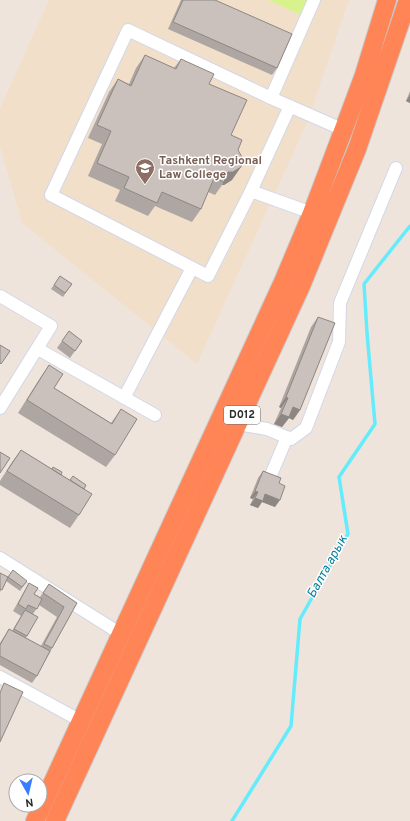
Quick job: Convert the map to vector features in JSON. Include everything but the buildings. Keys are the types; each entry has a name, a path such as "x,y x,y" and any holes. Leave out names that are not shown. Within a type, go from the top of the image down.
{"highway":[{"name":"D012","path":"35,821 268,315 312,213 364,75 387,0"},
{"name":"D012","path":"55,821 301,286 369,115 408,0"}],"street":[{"path":"271,98 314,0"},
{"path":"290,106 251,191 208,276 51,195 128,30 271,98 290,106 344,130"},
{"path":"238,424 267,429 291,439 306,428 339,342 340,303 396,168"},
{"path":"251,191 312,213"},
{"path":"124,398 192,268"},
{"path":"0,296 52,326 0,408"},
{"path":"38,349 155,415"},
{"path":"271,474 287,437"},
{"path":"0,558 121,634"},
{"path":"0,677 81,721"}],"shaded area":[{"name":"Tashkent Regional Law College","path":"49,0 349,0 307,123 197,364 22,223 0,147 0,108"}],"green space":[{"path":"268,0 308,0 301,15"}],"waterway":[{"name":"Балта арык","path":"232,821 291,726 300,619 348,534 339,477 375,424 364,284 410,226"}],"place":[{"name":"Tashkent Regional Law College","path":"145,185"}]}
